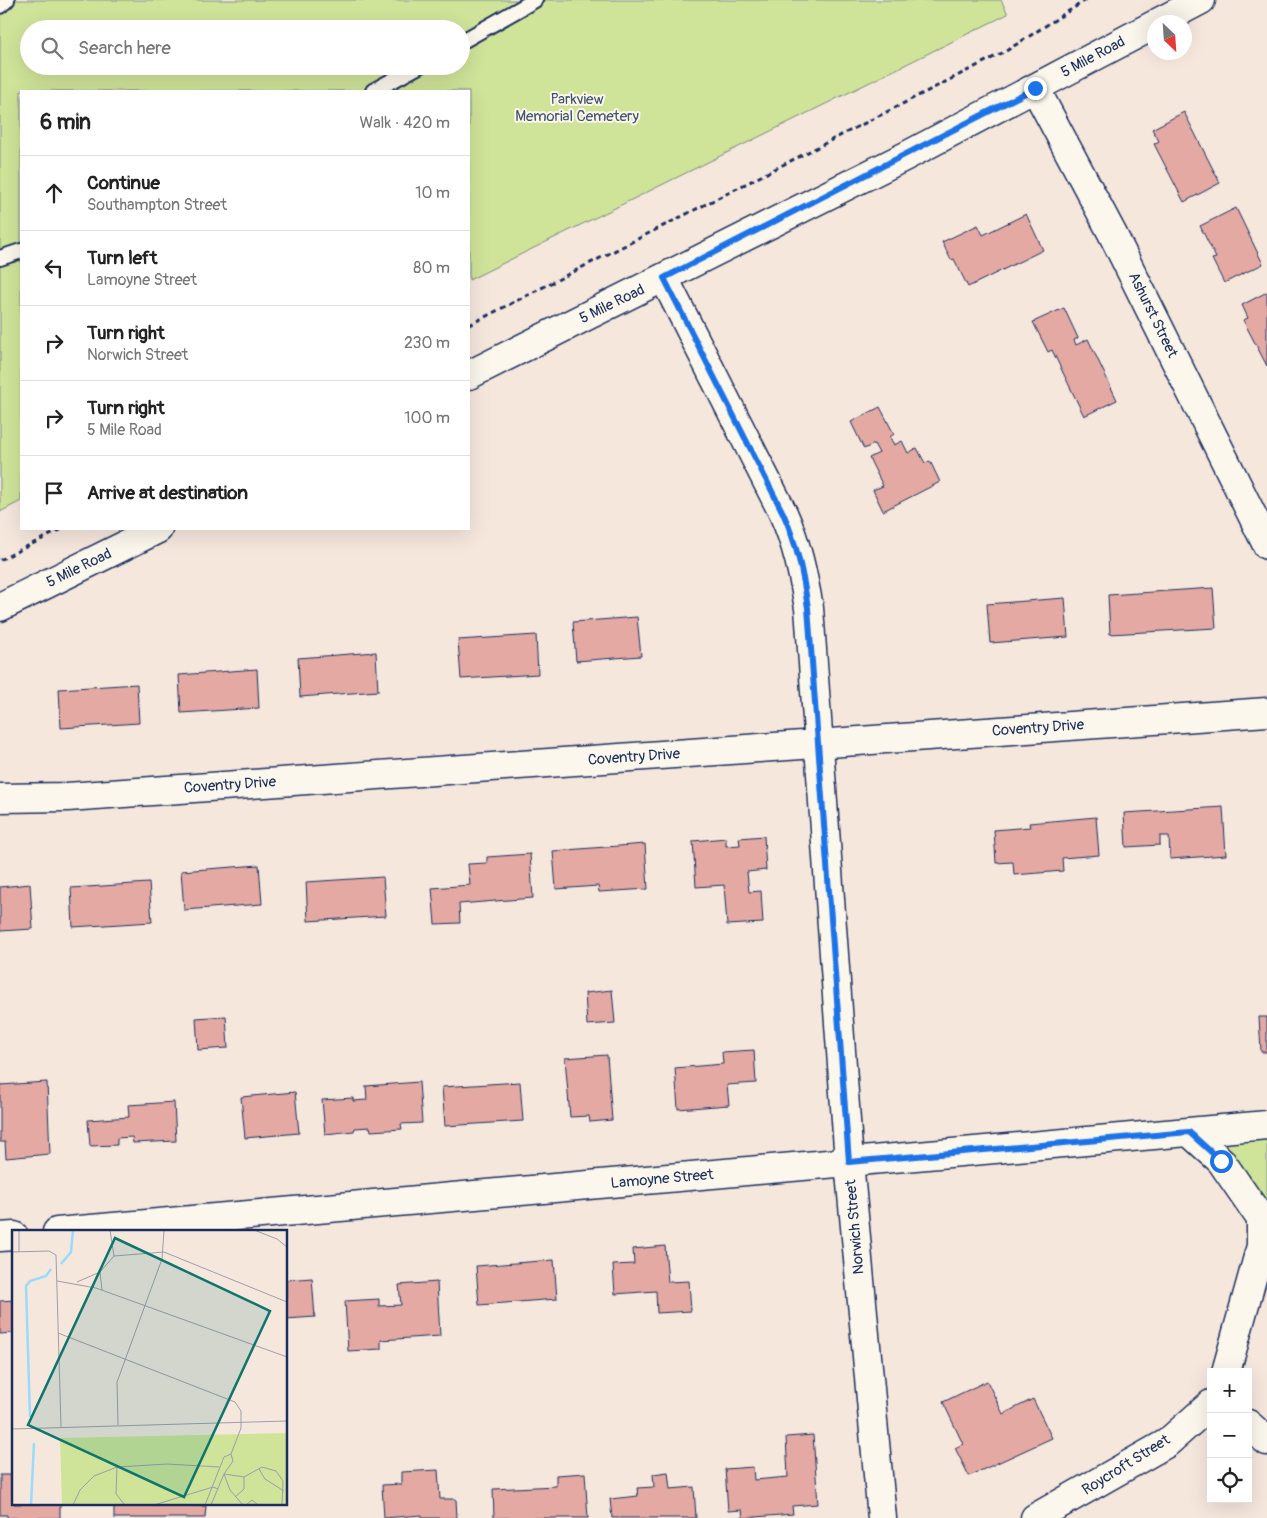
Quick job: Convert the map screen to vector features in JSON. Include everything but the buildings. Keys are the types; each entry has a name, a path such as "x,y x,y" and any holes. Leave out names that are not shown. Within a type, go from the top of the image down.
{"street":[{"path":"1172,15 1201,0"},
{"name":"5 Mile Road","path":"470,375 664,278 1147,29"},
{"name":"Ashurst Street","path":"1035,88 1112,233 1267,545"},
{"name":"Norwich Street","path":"664,278 794,538 802,566 808,608 819,744 849,1162 882,1518"},
{"name":"5 Mile Road","path":"0,607 156,530"},
{"name":"Coventry Drive","path":"0,798 67,797 1267,712"},
{"name":"Lamoyne Street","path":"80,1230 1267,1125"},
{"path":"1189,1132 1221,1161 1261,1219 1264,1242 1227,1368"},
{"name":"Roycroft Street","path":"1035,1518 1166,1443 1207,1407"},
{"path":"1252,1428 1267,1441"}],"lane":[{"path":"0,6 7,0"},
{"path":"470,37 535,0"},
{"path":"375,90 402,75"},
{"path":"0,258 20,251"}],"path":[{"path":"470,323 1006,51 1086,0"},
{"path":"0,560 60,530"}],"green space":[{"name":"Parkview Memorial Cemetery","path":"0,0 1001,0 1008,14 470,280 470,90 20,90 20,502 0,512"},
{"path":"1267,1125 1267,1238 1261,1219 1189,1132"}],"route":[{"path":"1035,88 906,156 664,278 783,513 794,538 802,566 808,608 819,744 849,1162 1189,1132 1221,1161"}]}
